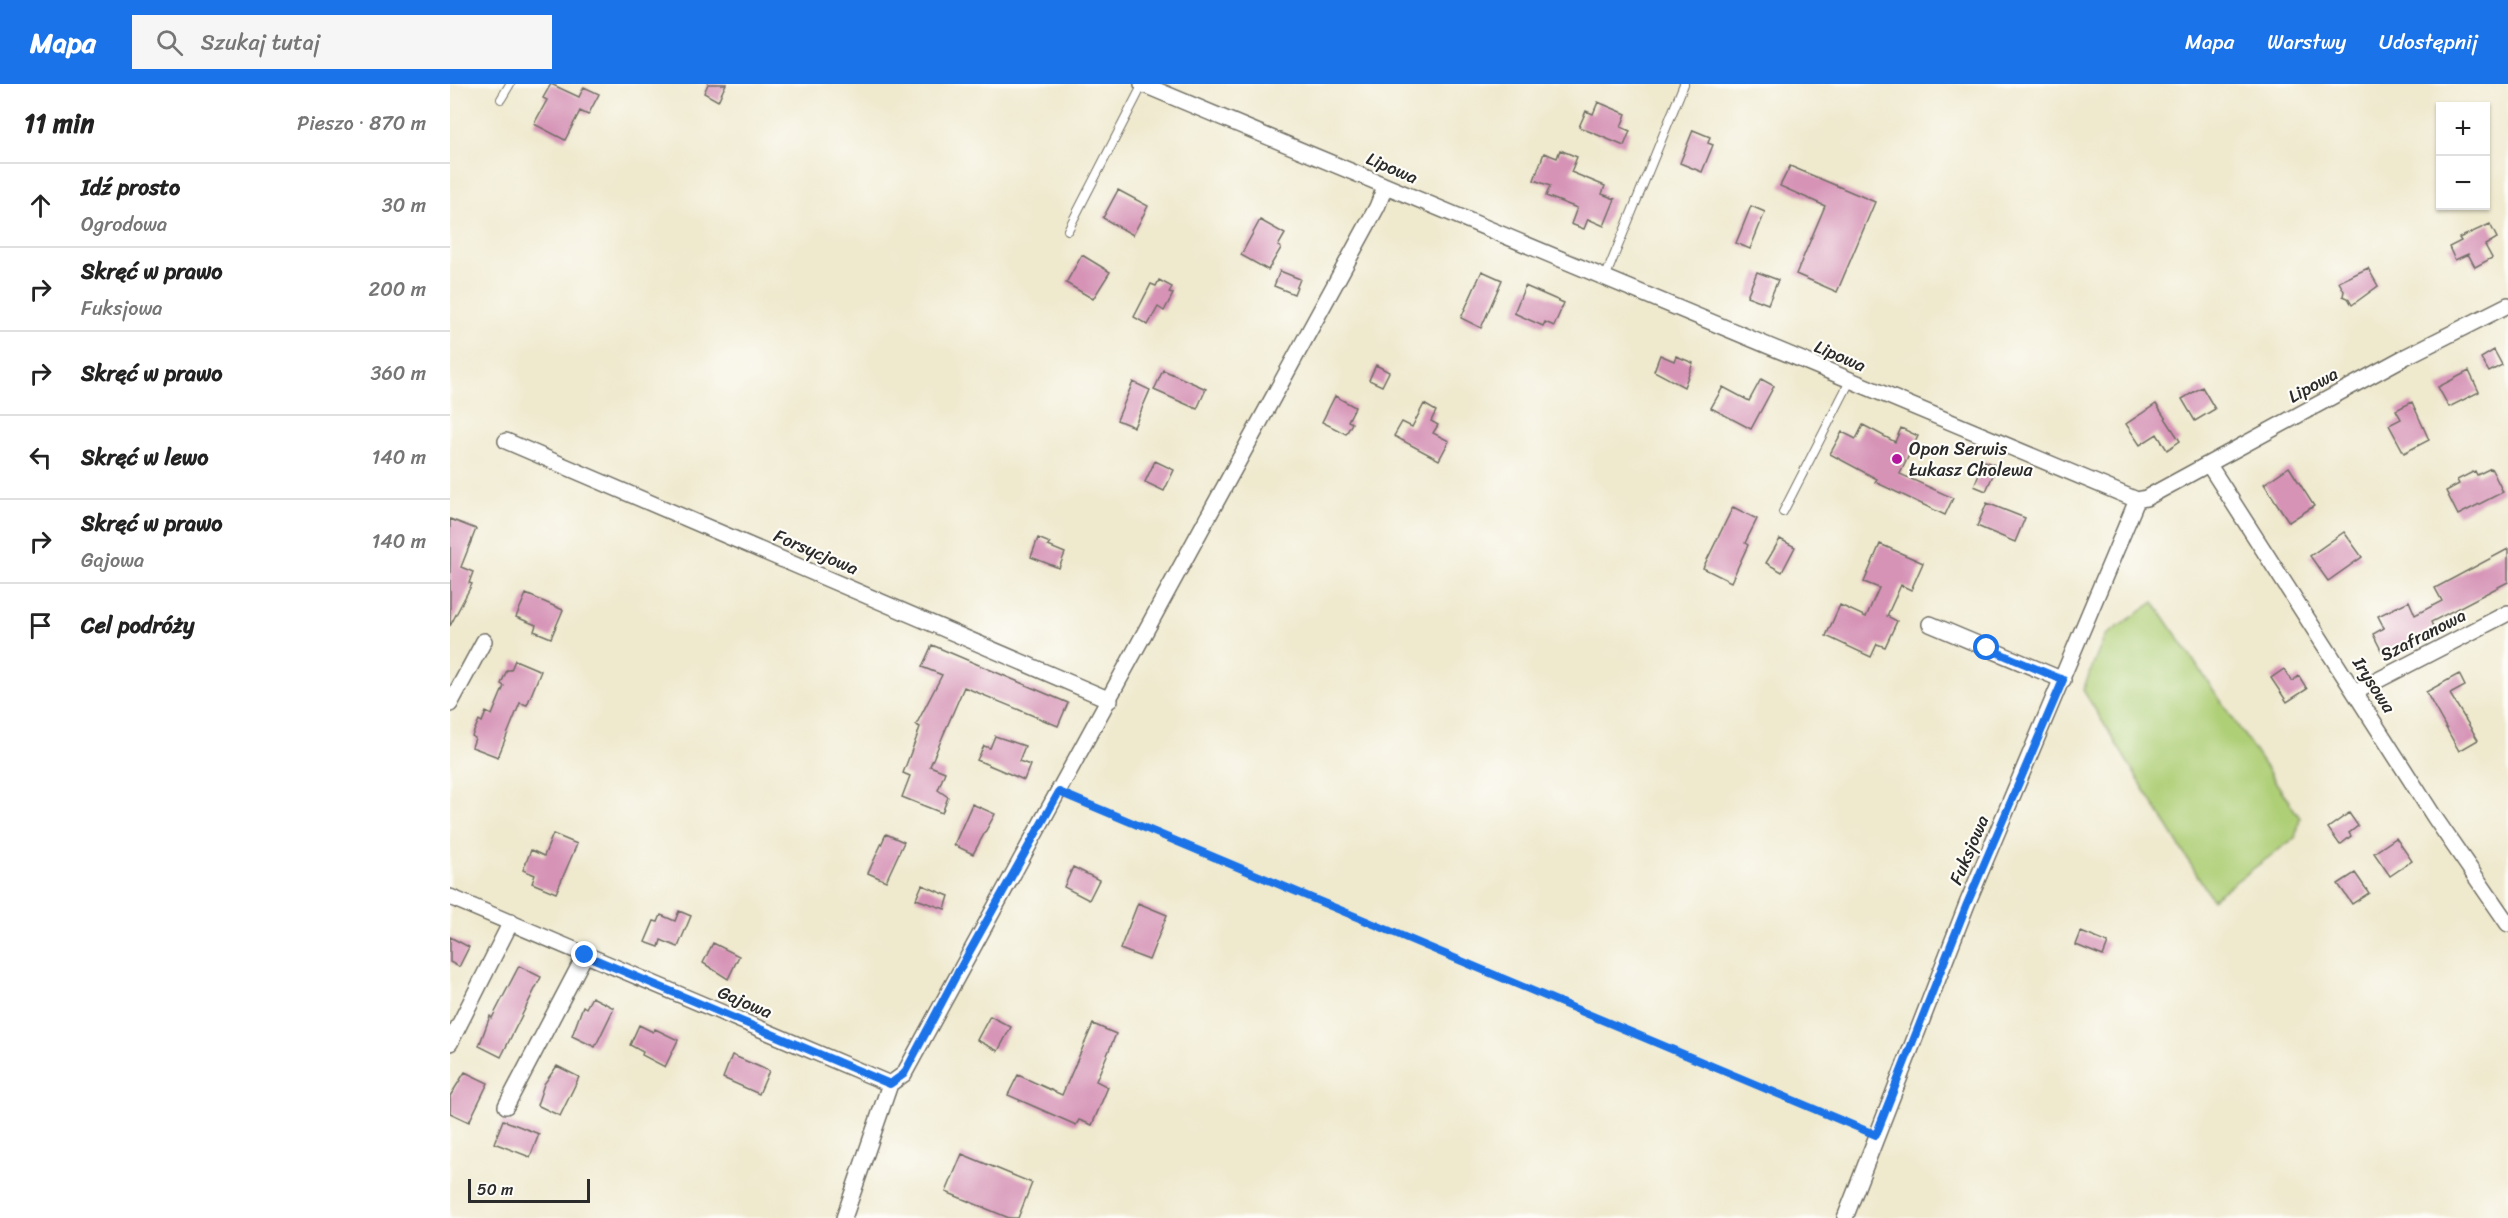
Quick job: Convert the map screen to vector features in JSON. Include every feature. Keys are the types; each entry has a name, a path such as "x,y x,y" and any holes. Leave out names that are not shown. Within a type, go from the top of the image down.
{"street":[{"name":"Lipowa","path":"1142,84 2137,500 2146,498 2209,465 2394,363 2508,305"},
{"path":"844,1218 890,1084 904,1074 957,974 1110,700 1377,207 1385,187"},
{"name":"Forsycjowa","path":"506,441 1110,700"},
{"name":"Irysowa","path":"2209,465 2435,818 2508,924"},
{"name":"Fuksjowa","path":"1845,1218 1967,904 2137,500"},
{"name":"Szafranowa","path":"2355,692 2508,613"},
{"path":"1930,624 2063,680"},
{"path":"450,704 484,641"},
{"name":"Gajowa","path":"450,897 890,1084"},
{"path":"450,1043 511,922"},
{"path":"506,1106 585,955"}],"lane":[{"path":"501,99 510,84"},
{"path":"1068,230 1142,84"},
{"path":"1605,278 1684,84"},
{"path":"1783,512 1850,381"}],"path":[{"path":"1059,792 1876,1135"}],"green space":[{"path":"2154,602 2300,818 2296,837 2212,899 2083,690 2105,636"}],"building":[{"path":"551,84 579,97 584,87 599,94 588,115 580,111 565,140 534,124 547,100 543,98"},
{"path":"708,84 726,84 718,101 704,93"},
{"path":"1598,102 1626,114 1621,127 1630,131 1624,146 1579,127 1586,111 1593,114"},
{"path":"1693,130 1710,137 1708,143 1713,145 1702,172 1680,163"},
{"path":"1560,150 1577,157 1571,172 1605,186 1602,194 1615,199 1604,226 1588,219 1584,229 1571,224 1577,208 1546,196 1550,186 1534,180 1544,153 1557,158"},
{"path":"1790,166 1875,202 1837,292 1796,274 1825,206 1780,186"},
{"path":"1118,190 1148,206 1133,235 1103,218"},
{"path":"1751,206 1765,212 1750,249 1736,243"},
{"path":"1260,220 1285,234 1278,246 1281,248 1268,270 1241,255"},
{"path":"2490,224 2497,238 2485,245 2492,258 2475,267 2468,254 2455,260 2449,247 2461,241 2459,238"},
{"path":"1082,255 1110,272 1093,299 1066,283"},
{"path":"2368,268 2378,286 2352,305 2348,298 2343,296 2344,291 2339,282"},
{"path":"1280,271 1300,279 1294,294 1274,286"},
{"path":"1482,271 1502,280 1481,328 1461,318"},
{"path":"1757,272 1778,280 1768,304 1747,296"},
{"path":"1159,280 1172,287 1169,293 1173,294 1164,311 1158,307 1148,325 1134,317 1151,284 1156,286"},
{"path":"1525,286 1564,303 1554,326 1545,322 1543,326 1514,313"},
{"path":"2494,350 2502,365 2489,372 2481,358"},
{"path":"1660,355 1674,361 1676,356 1693,363 1684,387 1654,371"},
{"path":"1376,365 1389,372 1382,386 1369,380"},
{"path":"1163,370 1206,389 1197,409 1154,390"},
{"path":"2469,371 2479,392 2449,407 2438,387"},
{"path":"1761,379 1774,386 1751,429 1711,408 1723,387 1749,401"},
{"path":"1133,382 1150,390 1134,427 1117,420"},
{"path":"2202,387 2215,409 2195,421 2182,399"},
{"path":"1335,396 1355,407 1348,421 1352,423 1346,434 1322,422"},
{"path":"2412,402 2429,440 2404,453 2389,425 2401,419 2396,410"},
{"path":"1424,404 1436,411 1431,421 1438,425 1433,433 1449,441 1439,460 1394,436 1402,422 1412,427"},
{"path":"2156,404 2180,441 2167,450 2157,434 2140,445 2126,424"},
{"path":"1863,425 1895,442 1901,428 1918,436 1900,474 1953,498 1945,515 1875,482 1877,479 1830,454 1842,432 1856,439"},
{"path":"1155,461 1174,470 1164,491 1145,482"},
{"path":"1984,461 1997,466 1986,491 1974,486"},
{"path":"2289,467 2314,506 2289,522 2264,484"},
{"path":"2491,468 2503,492 2458,515 2446,491 2459,484 2457,480 2475,471 2477,475"},
{"path":"1987,503 2025,518 2015,542 1977,526"},
{"path":"1733,507 1757,519 1745,543 1748,545 1731,582 1703,568"},
{"path":"450,519 476,529 461,567 473,572 469,583 472,584 450,626"},
{"path":"2344,532 2362,557 2328,581 2310,556"},
{"path":"1038,538 1050,543 1048,546 1065,553 1059,568 1031,557"},
{"path":"1780,539 1795,547 1782,572 1766,563"},
{"path":"1880,544 1923,563 1911,590 1901,585 1887,616 1897,621 1885,647 1877,644 1871,657 1826,636 1840,605 1866,617 1879,588 1864,582"},
{"path":"2508,549 2508,582 2431,622 2434,629 2383,654 2373,634 2384,628 2378,616 2409,601 2415,615 2442,601 2435,588"},
{"path":"526,594 563,610 551,638 534,631 536,625 516,617"},
{"path":"932,645 1068,703 1058,726 964,687 930,766 945,772 938,790 948,797 942,813 902,797 910,776 903,773 920,727 916,725 942,675 922,667"},
{"path":"515,660 541,671 527,705 520,703 498,757 472,747 475,738 472,736 479,720 482,722 486,712 492,715 504,686 501,684 507,670 511,670"},
{"path":"2284,669 2292,681 2299,676 2307,689 2287,702 2271,678"},
{"path":"2459,674 2465,686 2450,694 2478,740 2459,751 2426,692"},
{"path":"995,736 1025,746 1019,761 1030,765 1024,780 977,760 984,746 990,748"},
{"path":"972,804 995,814 973,854 954,845"},
{"path":"2349,813 2358,826 2340,845 2328,828"},
{"path":"553,834 577,844 556,893 532,883 535,875 523,870 531,850 544,856"},
{"path":"886,834 904,842 886,881 868,873"},
{"path":"2396,838 2412,861 2390,876 2374,853"},
{"path":"1073,867 1099,880 1089,900 1064,887"},
{"path":"2355,873 2369,893 2352,904 2338,884"},
{"path":"922,885 949,896 945,909 916,899"},
{"path":"1138,903 1167,915 1149,960 1120,949"},
{"path":"679,911 691,916 678,947 661,940 659,947 645,942 654,921 658,922 661,915 675,921"},
{"path":"2081,932 2108,943 2103,956 2076,945"},
{"path":"450,937 469,947 459,967 450,962"},
{"path":"713,943 739,956 728,979 703,963"},
{"path":"519,966 541,977 501,1057 479,1046 490,1016 492,1018"},
{"path":"592,997 614,1008 595,1047 572,1036 583,1006 586,1008"},
{"path":"990,1016 1011,1027 998,1051 977,1040"},
{"path":"1093,1024 1116,1034 1096,1081 1108,1087 1092,1125 1079,1120 1076,1125 1008,1095 1018,1075 1062,1095"},
{"path":"639,1025 653,1032 655,1029 678,1040 665,1067 642,1055 643,1052 630,1045"},
{"path":"732,1055 769,1071 759,1094 723,1078"},
{"path":"557,1066 579,1077 560,1116 537,1105 544,1084"},
{"path":"465,1072 488,1083 469,1122 450,1113 450,1096"},
{"path":"503,1120 539,1134 530,1157 494,1143"},
{"path":"962,1154 1032,1183 1018,1218 1009,1218 946,1192"}],"place":[{"name":"Opon Serwis Łukasz Cholewa","path":"1897,459"}],"route":[{"path":"585,955 670,993 890,1084 904,1074 1059,792 1876,1135 1967,904 2063,680 1987,648"}]}
